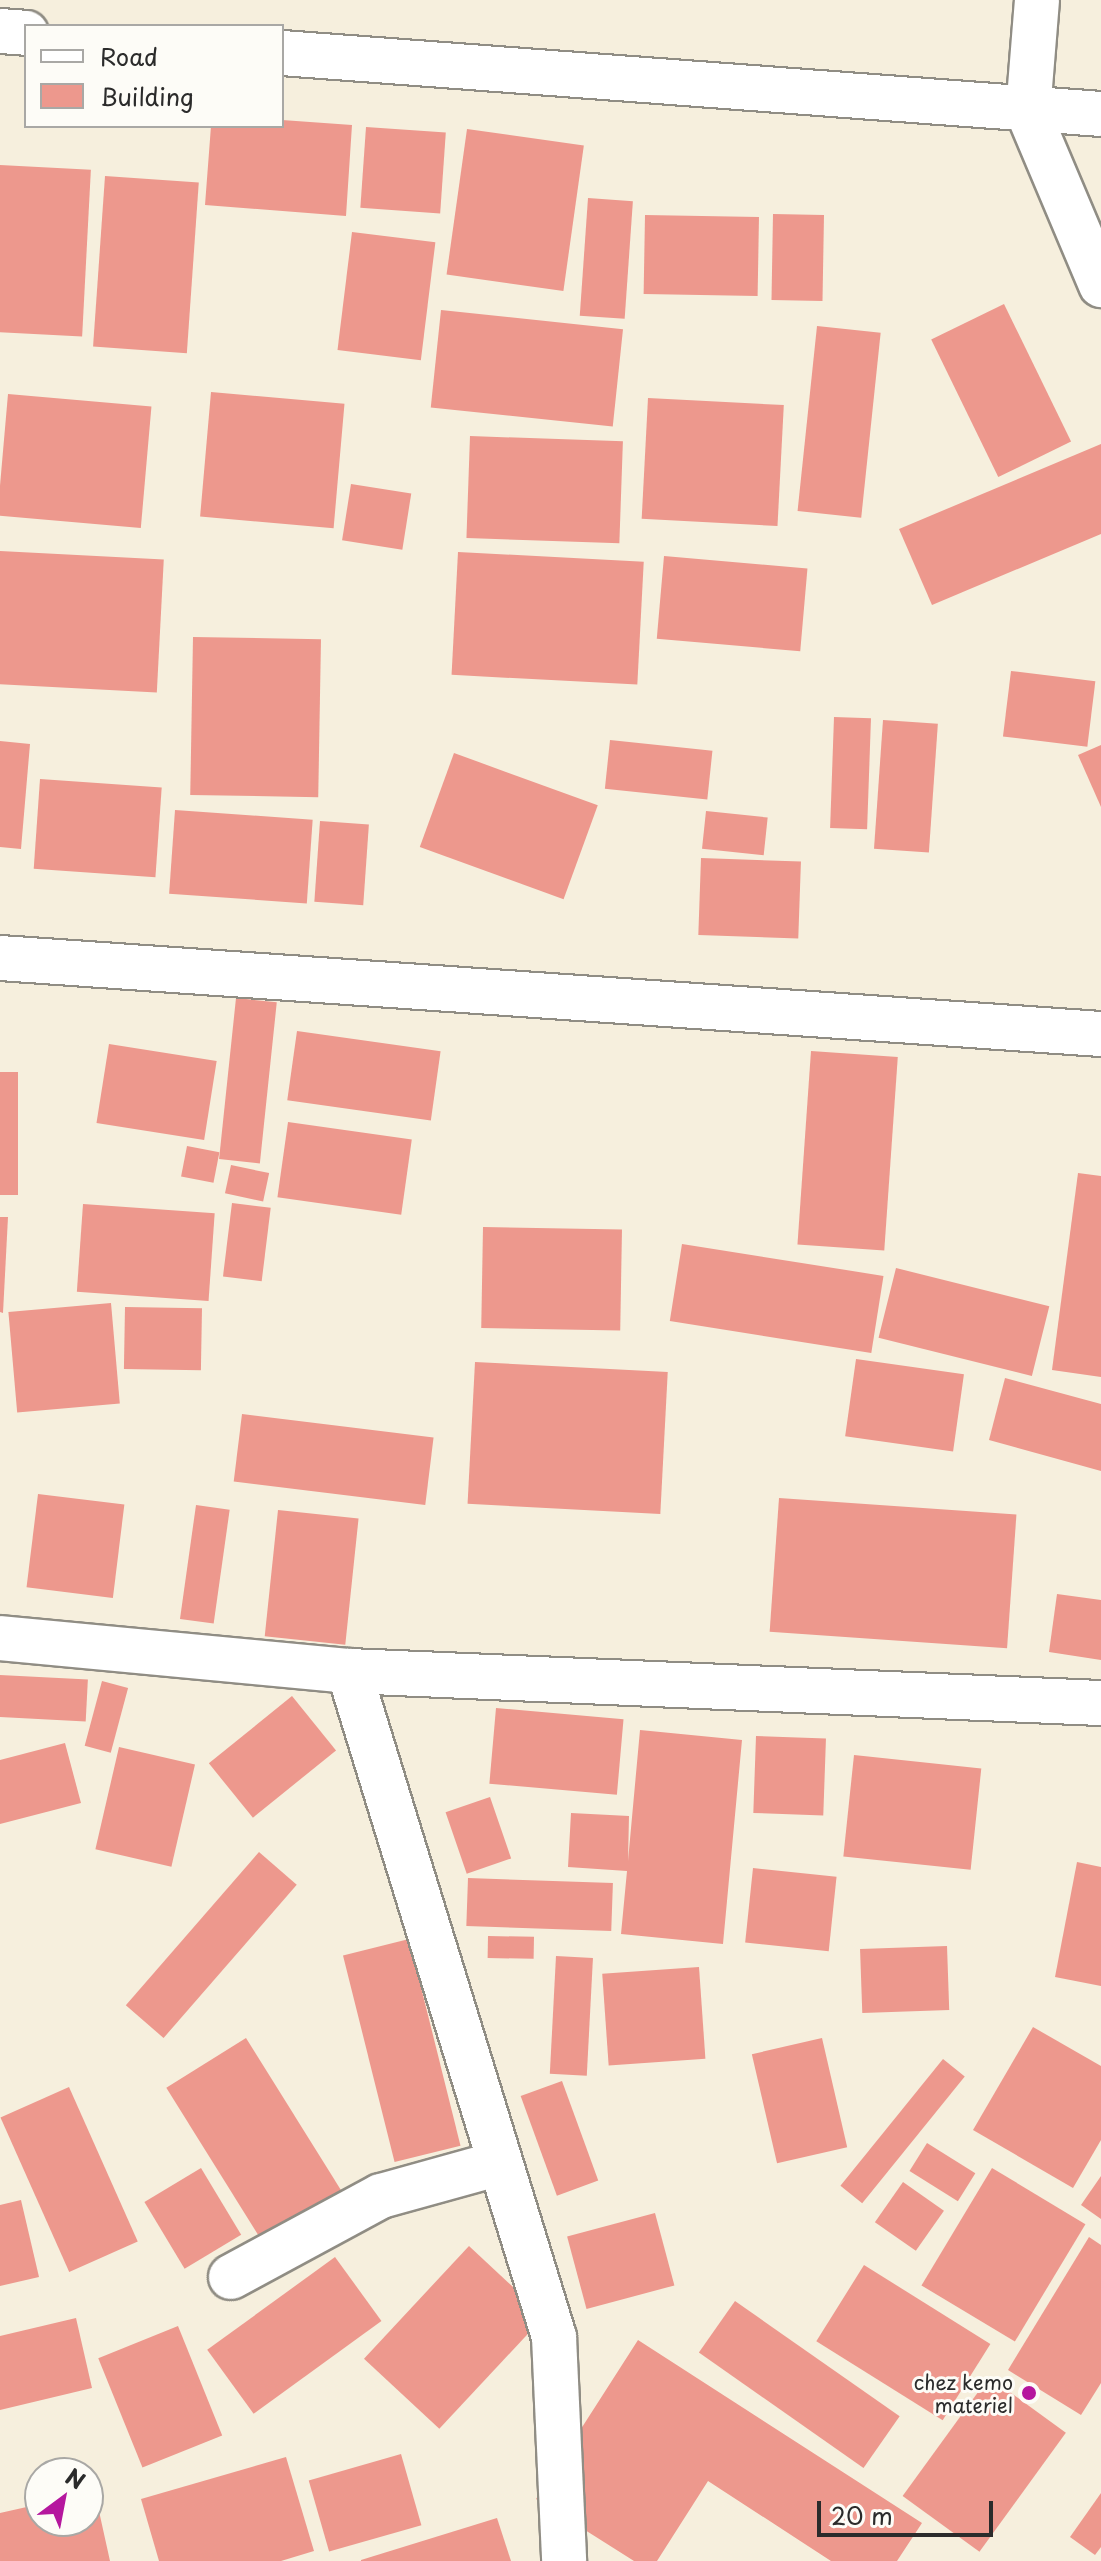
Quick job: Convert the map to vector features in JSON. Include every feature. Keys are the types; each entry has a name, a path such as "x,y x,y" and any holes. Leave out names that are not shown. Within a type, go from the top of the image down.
{"street":[{"path":"1037,0 1028,112 1101,285"},
{"path":"0,31 24,33"},
{"path":"284,53 1028,112 1101,114"},
{"path":"0,958 1101,1034"},
{"path":"0,1638 349,1671 1101,1703"},
{"path":"349,1671 554,2337 564,2561"},
{"path":"231,2277 381,2196 500,2163"}],"building":[{"path":"284,120 352,125 346,216 205,205 211,128 284,128"},
{"path":"366,127 446,133 440,213 360,208"},
{"path":"467,129 584,145 563,291 447,275"},
{"path":"0,165 91,170 82,337 0,332"},
{"path":"105,176 199,183 187,353 93,347"},
{"path":"588,198 633,201 625,319 580,316"},
{"path":"773,214 824,215 822,301 771,300"},
{"path":"645,215 759,217 758,296 644,294"},
{"path":"352,232 435,242 421,360 337,350"},
{"path":"1004,304 1071,442 998,477 931,340"},
{"path":"441,310 623,329 613,427 431,407"},
{"path":"817,326 881,333 861,518 798,511"},
{"path":"211,392 344,404 334,528 200,517"},
{"path":"8,394 151,407 141,528 0,516"},
{"path":"648,398 784,405 777,526 642,519"},
{"path":"470,436 623,441 619,543 466,538"},
{"path":"1101,444 1101,534 932,605 899,529"},
{"path":"351,484 411,494 402,550 342,540"},
{"path":"0,551 164,560 157,692 0,684"},
{"path":"458,552 644,562 637,685 452,675"},
{"path":"664,556 807,569 800,651 657,639"},
{"path":"193,637 321,639 318,797 190,795"},
{"path":"1011,671 1095,681 1087,747 1003,737"},
{"path":"834,717 871,718 867,829 830,828"},
{"path":"883,720 938,724 929,853 874,849"},
{"path":"610,740 712,751 707,799 605,789"},
{"path":"0,741 30,744 21,849 0,847"},
{"path":"1101,745 1101,807 1078,755"},
{"path":"454,753 598,805 564,899 420,847"},
{"path":"40,779 162,788 155,877 34,869"},
{"path":"175,810 313,820 307,903 169,894"},
{"path":"706,811 768,817 764,855 702,849"},
{"path":"320,821 369,824 363,905 314,902"},
{"path":"701,858 801,861 798,938 698,935"},
{"path":"236,998 277,1002 260,1163 219,1159"},
{"path":"297,1031 441,1051 431,1120 287,1100"},
{"path":"109,1044 217,1061 204,1140 96,1123"},
{"path":"811,1051 898,1057 884,1251 797,1245"},
{"path":"0,1072 18,1072 18,1195 0,1195"},
{"path":"288,1122 412,1139 401,1215 277,1197"},
{"path":"187,1146 219,1152 213,1183 181,1176"},
{"path":"231,1165 269,1173 263,1201 225,1193"},
{"path":"1078,1173 1101,1176 1101,1377 1052,1370"},
{"path":"232,1203 271,1208 262,1281 223,1276"},
{"path":"83,1204 215,1213 209,1301 77,1292"},
{"path":"0,1217 8,1217 3,1313 0,1312"},
{"path":"483,1227 622,1229 620,1330 481,1328"},
{"path":"682,1244 883,1276 871,1353 670,1321"},
{"path":"896,1268 1049,1306 1032,1376 879,1338"},
{"path":"111,1303 120,1404 17,1413 8,1312"},
{"path":"125,1307 202,1308 201,1370 124,1369"},
{"path":"856,1359 964,1374 953,1451 845,1436"},
{"path":"475,1362 668,1372 660,1514 468,1504"},
{"path":"1005,1378 1101,1404 1101,1471 989,1440"},
{"path":"242,1414 434,1438 425,1505 234,1481"},
{"path":"38,1494 124,1505 113,1598 27,1587"},
{"path":"779,1498 1016,1515 1007,1648 770,1632"},
{"path":"196,1505 230,1510 214,1624 180,1619"},
{"path":"278,1510 359,1518 345,1645 265,1636"},
{"path":"1057,1594 1101,1600 1101,1660 1049,1652"},
{"path":"0,1675 88,1680 86,1722 0,1717"},
{"path":"102,1681 128,1688 111,1753 85,1746"},
{"path":"292,1696 336,1750 253,1818 209,1763"},
{"path":"496,1708 624,1719 617,1795 489,1784"},
{"path":"640,1730 742,1740 723,1944 621,1934 627,1871 568,1867 571,1813 629,1816 628,1861"},
{"path":"756,1736 826,1738 823,1815 753,1813"},
{"path":"65,1743 81,1803 0,1824 0,1760"},
{"path":"119,1747 195,1765 171,1867 95,1849"},
{"path":"854,1755 981,1768 971,1870 843,1856"},
{"path":"490,1797 511,1858 467,1874 446,1812"},
{"path":"259,1852 297,1885 164,2038 126,2005"},
{"path":"1077,1862 1101,1867 1101,1986 1055,1977"},
{"path":"753,1868 837,1877 829,1951 745,1943"},
{"path":"468,1878 613,1883 611,1931 466,1926"},
{"path":"488,1936 534,1937 534,1959 488,1958"},
{"path":"409,1939 461,2146 395,2162 343,1955"},
{"path":"947,1946 949,2010 862,2013 860,1949"},
{"path":"556,1956 593,1958 587,2076 550,2074"},
{"path":"699,1967 705,2059 609,2066 602,1974"},
{"path":"1033,2027 1101,2066 1101,2140 1073,2188 973,2130"},
{"path":"246,2038 347,2199 267,2249 166,2088"},
{"path":"822,2038 847,2147 777,2163 752,2054"},
{"path":"943,2059 965,2077 862,2203 840,2186"},
{"path":"562,2081 598,2181 557,2196 521,2096"},
{"path":"69,2087 138,2241 69,2272 0,2118"},
{"path":"927,2143 975,2173 958,2201 910,2171"},
{"path":"201,2168 241,2235 185,2269 144,2202"},
{"path":"992,2168 1085,2224 1015,2342 921,2285"},
{"path":"1101,2176 1101,2219 1081,2205"},
{"path":"903,2182 944,2211 916,2251 875,2222"},
{"path":"21,2200 39,2277 0,2286 0,2205"},
{"path":"655,2213 674,2285 587,2309 567,2237"},
{"path":"1089,2237 1101,2245 1101,2383 1081,2415 1008,2370"},
{"path":"469,2246 544,2316 439,2429 364,2359"},
{"path":"335,2257 381,2321 254,2414 207,2350"},
{"path":"864,2265 990,2344 943,2420 816,2341"},
{"path":"735,2301 900,2416 864,2468 699,2353"},
{"path":"76,2318 92,2388 0,2410 0,2336"},
{"path":"178,2326 222,2435 142,2468 98,2358"},
{"path":"638,2340 922,2523 897,2561 831,2561 708,2481 657,2561 634,2561 536,2499"},
{"path":"989,2377 1066,2433 979,2552 903,2496"},
{"path":"401,2454 421,2525 329,2552 309,2480"},
{"path":"286,2457 314,2551 281,2561 159,2561 141,2499"},
{"path":"1101,2493 1101,2547 1095,2555 1070,2537"},
{"path":"24,2508 24,2537 104,2537 104,2534 110,2561 0,2561 0,2513"},
{"path":"497,2518 511,2561 361,2561 361,2560"}],"place":[{"name":"chez kemo materiel","path":"1029,2393"}]}
